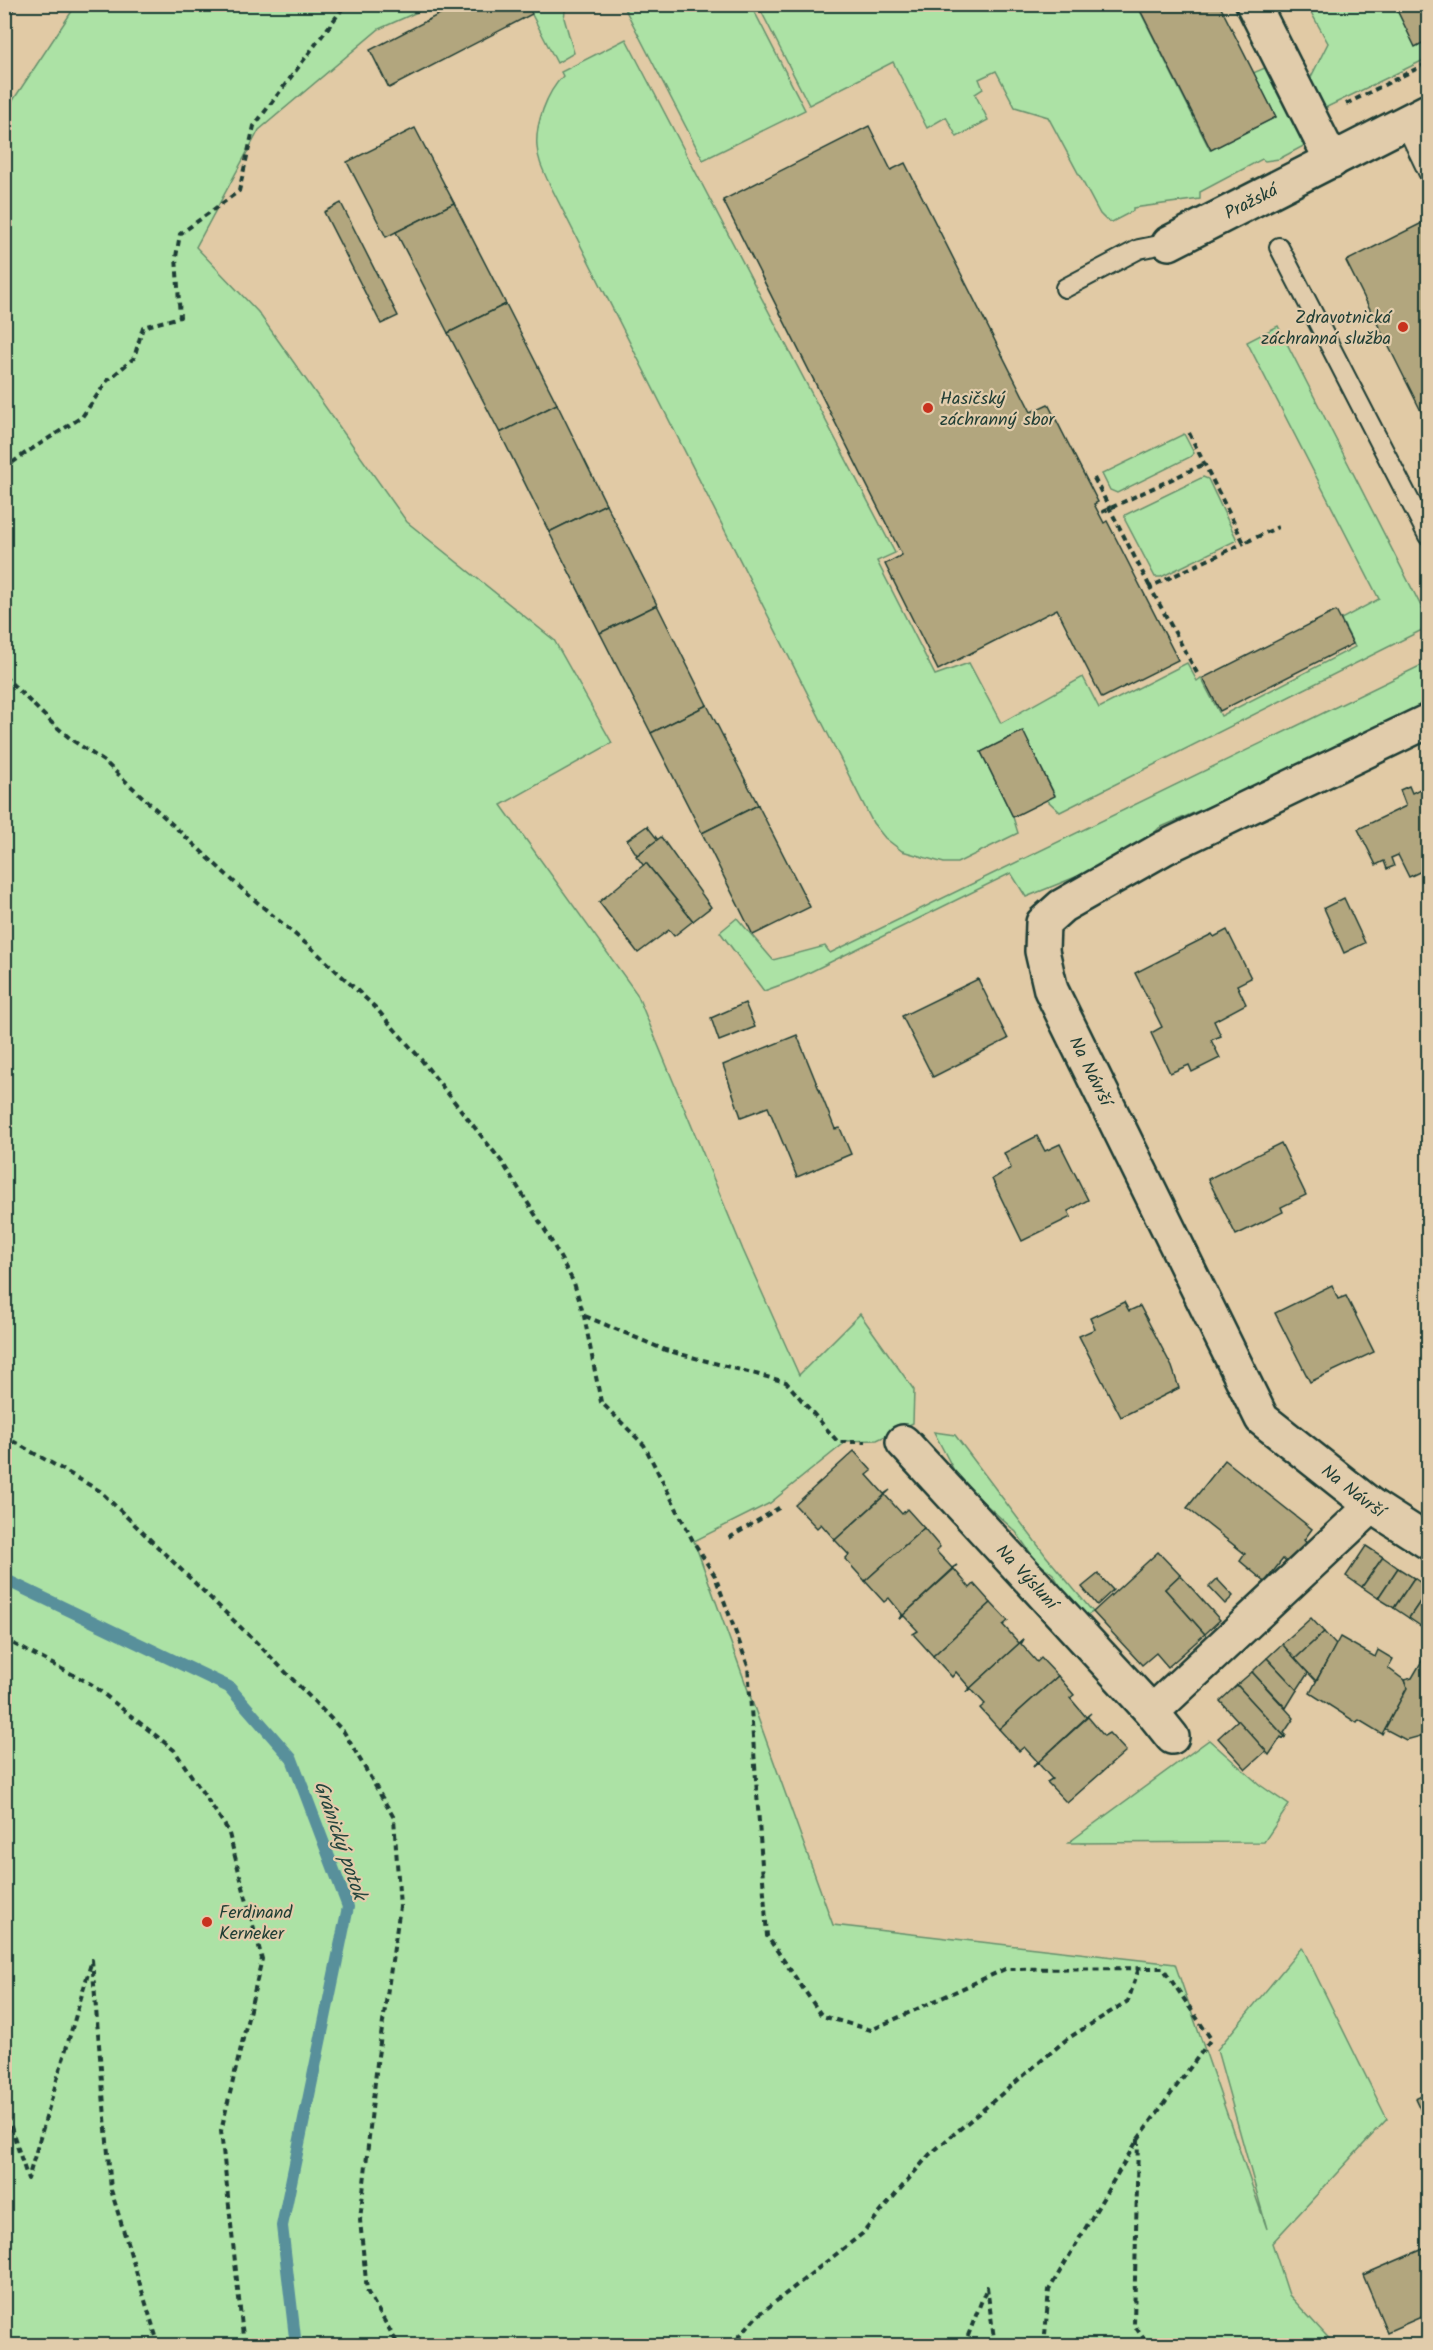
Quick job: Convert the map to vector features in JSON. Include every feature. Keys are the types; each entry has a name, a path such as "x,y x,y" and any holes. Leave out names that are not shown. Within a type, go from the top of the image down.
{"street":[{"path":"1253,4 1332,161"},
{"name":"Pražská","path":"1169,243 1416,118"},
{"name":"Na Návrší","path":"1428,721 1164,848 1062,906 1043,923 1042,951 1051,990 1262,1419 1372,1506 1428,1542"},
{"name":"Na Výsluní","path":"903,1442 1152,1712 1172,1737"},
{"path":"1152,1712 1372,1506"}],"lane":[{"path":"1416,118 1428,172"},
{"path":"1065,288 1139,249 1169,243"},
{"path":"1279,247 1428,536"}],"path":[{"path":"4,469 82,417 106,381 134,358 143,327 180,317 176,257 180,234 239,191 254,126 346,4"},
{"path":"1343,106 1428,63"},
{"path":"1189,433 1244,543"},
{"path":"1102,512 1204,464"},
{"path":"1094,478 1197,673"},
{"path":"1150,587 1278,527"},
{"path":"4,676 52,723 72,740 105,762 236,884 317,953 375,1007 419,1057 502,1162 574,1283 584,1316 601,1402 644,1445 693,1541 715,1576 748,1666 766,1936 822,2016 872,2030 1005,1969 1163,1968 1211,2038 1138,2139 1049,2290 1044,2346"},
{"path":"584,1316 665,1350 786,1382 838,1442 903,1442"},
{"path":"4,1436 100,1491 260,1646 344,1732 394,1818 400,1907 377,2063 360,2220 367,2291 399,2346"},
{"path":"729,1538 782,1506"},
{"path":"4,1639 91,1684 174,1750 228,1830 261,1959 221,2132 244,2346"},
{"path":"4,2106 28,2179 92,1960 111,2190 159,2346"},
{"path":"731,2346 756,2317 862,2234 929,2155 1067,2039 1128,2001 1139,1968"},
{"path":"4,2043 6,2044 4,2064"},
{"path":"1138,2139 1134,2325 1149,2346"},
{"path":"964,2346 987,2287 995,2346"}],"green space":[{"path":"76,5 433,5 379,29 259,130 196,247 258,312 407,522 554,640 612,743 501,805 637,994 743,1250 799,1375 860,1314 914,1390 913,1423 877,1440 847,1441 770,1503 694,1541 833,1925 1175,1964 1267,2229 1217,2050 1302,1947 1387,2119 1272,2243 1289,2295 1335,2345 5,2345 4,114"},
{"path":"527,5 566,5 564,18 574,53 557,63"},
{"path":"623,5 751,5 805,110 703,160"},
{"path":"758,5 1137,5 1210,150 1276,117 1253,73 1272,65 1311,142 1279,159 1265,161 1262,159 1200,192 1200,199 1133,208 1133,211 1112,222 1100,214 1048,117 1015,107 996,71 979,79 983,89 975,94 988,120 957,137 946,117 927,128 893,62 809,105"},
{"path":"1307,5 1394,5 1416,46 1428,40 1428,58 1325,108 1309,81 1328,43"},
{"path":"626,39 895,553 877,561 935,675 969,663 1001,723 1083,677 1099,708 1187,663 1197,681 1201,678 1221,716 1355,647 1341,619 1379,599 1247,342 1278,326 1428,620 1428,627 1060,812 1047,800 1055,795 1022,731 981,752 1013,817 1018,833 957,863 944,863 902,851 885,838 873,823 540,163 537,138 540,119 547,99 563,76 561,72"},
{"path":"1184,434 1194,453 1190,457 1117,493 1110,490 1102,474"},
{"path":"1203,477 1208,479 1237,540 1161,577 1155,577 1125,520 1125,515"},
{"path":"1428,662 1428,708 1351,745 1159,828 1135,853 1026,897 1011,873 794,980 764,991 720,932 737,918 773,960 825,946 830,953"},
{"path":"934,1432 955,1435 1046,1556 1093,1612 1080,1619 1053,1574 1036,1561 1016,1532 959,1480"},
{"path":"1209,1740 1260,1785 1289,1805 1264,1842 1068,1843"}],"building":[{"path":"4,4 15,7 4,24"},
{"path":"459,4 527,4 532,14 389,88 370,50"},
{"path":"1137,4 1219,4 1276,117 1211,150"},
{"path":"1394,4 1428,4 1428,40 1415,47"},
{"name":"Hasičský záchranný sbor","path":"869,126 891,170 905,163 1031,412 1048,404 1098,502 1094,504 1104,523 1107,521 1178,660 1102,698 1057,609 938,670 885,564 902,555 723,200"},
{"path":"415,128 454,203 386,237 347,162"},
{"path":"341,203 398,316 381,324 324,212"},
{"path":"454,203 506,304 448,333 396,232"},
{"name":"Zdravotnická záchranná služba","path":"1428,220 1428,425 1346,261"},
{"path":"506,304 557,404 500,433 448,333"},
{"path":"557,404 606,504 549,532 500,433"},
{"path":"606,504 657,605 600,633 549,532"},
{"path":"657,605 707,705 651,733 600,633"},
{"path":"1336,611 1353,644 1220,711 1203,678"},
{"path":"707,705 758,805 702,833 651,733"},
{"path":"1023,731 1055,796 1013,817 981,752"},
{"path":"1428,785 1428,868 1409,877 1398,855 1391,858 1394,866 1387,869 1384,861 1376,865 1358,829 1406,806 1400,790 1409,786 1412,793"},
{"path":"758,805 810,907 753,935 702,833"},
{"path":"647,826 658,840 637,855 627,840"},
{"path":"661,837 711,907 693,921 646,863 644,866 636,856"},
{"path":"646,863 693,921 674,936 669,930 638,953 599,902"},
{"path":"1344,898 1365,943 1344,953 1324,908"},
{"path":"1227,930 1251,978 1237,985 1246,1004 1214,1021 1221,1036 1211,1040 1220,1058 1192,1072 1189,1065 1170,1073 1151,1033 1162,1027 1135,973 1212,934 1214,937"},
{"path":"978,979 1008,1039 933,1077 902,1016"},
{"path":"745,1003 755,1027 719,1041 711,1018"},
{"path":"797,1035 835,1129 840,1128 851,1154 797,1177 768,1107 741,1117 723,1065"},
{"path":"1037,1136 1045,1151 1060,1144 1088,1200 1068,1211 1071,1217 1022,1241 992,1179 1011,1168 1004,1153"},
{"path":"1281,1143 1306,1195 1281,1207 1283,1212 1236,1235 1208,1179"},
{"path":"1332,1285 1338,1299 1346,1296 1374,1352 1310,1382 1275,1313"},
{"path":"1124,1302 1129,1311 1140,1306 1172,1367 1179,1388 1121,1417 1079,1336 1095,1329 1090,1318"},
{"path":"854,1451 872,1471 867,1475 884,1494 890,1490 835,1540 821,1524 817,1528 795,1505"},
{"path":"1225,1460 1312,1529 1304,1540 1307,1544 1286,1562 1283,1559 1265,1582 1240,1561 1245,1554 1187,1508"},
{"path":"885,1495 902,1514 907,1509 924,1528 865,1581 845,1559 849,1555 835,1540"},
{"path":"924,1528 940,1547 936,1551 952,1568 957,1565 899,1619 902,1614 889,1598 884,1602 865,1581"},
{"path":"1366,1546 1383,1557 1362,1587 1346,1576"},
{"path":"1158,1552 1180,1575 1165,1589 1205,1634 1168,1667 1156,1653 1142,1665 1093,1612"},
{"path":"1383,1557 1398,1568 1378,1598 1362,1587"},
{"path":"1398,1568 1414,1578 1394,1608 1378,1598"},
{"path":"954,1569 970,1588 974,1584 991,1603 933,1656 913,1634 918,1631 904,1616 899,1619"},
{"path":"1098,1574 1113,1590 1097,1605 1082,1587"},
{"path":"1180,1575 1220,1620 1205,1634 1165,1589"},
{"path":"1414,1578 1428,1590 1409,1618 1394,1608"},
{"path":"1217,1579 1233,1596 1225,1604 1209,1587"},
{"path":"1428,1590 1428,1623 1425,1629 1409,1618"},
{"path":"991,1603 1008,1621 1003,1625 1019,1643 1024,1639 966,1692 970,1688 956,1672 952,1677 933,1656"},
{"path":"1311,1618 1324,1632 1295,1659 1282,1644"},
{"path":"1324,1632 1336,1645 1316,1681 1295,1659"},
{"path":"1340,1637 1375,1657 1378,1650 1393,1659 1388,1668 1404,1680 1407,1688 1382,1734 1359,1720 1357,1723 1310,1693"},
{"path":"1024,1639 1021,1644 1037,1662 1041,1658 1058,1676 999,1729 980,1708 985,1704 971,1689 966,1692"},
{"path":"1282,1644 1308,1673 1297,1690 1267,1658"},
{"path":"1267,1658 1297,1690 1286,1708 1252,1672"},
{"path":"1423,1659 1428,1662 1428,1734 1406,1740 1385,1729 1407,1688 1404,1680 1412,1678"},
{"path":"1252,1672 1294,1718 1284,1733 1285,1737 1237,1685"},
{"path":"1058,1676 1074,1695 1070,1698 1086,1717 1091,1713 1033,1767 1037,1761 1024,1747 1019,1751 999,1729"},
{"path":"1237,1685 1285,1737 1283,1739 1281,1737 1269,1755 1220,1701"},
{"path":"1088,1717 1104,1736 1109,1733 1126,1751 1067,1803 1047,1782 1052,1779 1038,1763 1033,1767"},
{"path":"1238,1720 1266,1751 1246,1769 1218,1738"},
{"path":"1428,2092 1428,2126 1415,2098"},
{"path":"1428,2247 1428,2314 1387,2332 1363,2275"}],"waterway":[{"name":"Gránický potok","path":"4,1579 229,1687 292,1759 348,1907 282,2226 296,2346"}],"place":[{"name":"Zdravotnická záchranná služba","path":"1403,327"},
{"name":"Hasičský záchranný sbor","path":"928,408"},
{"name":"Ferdinand Kerneker","path":"207,1922"}]}
